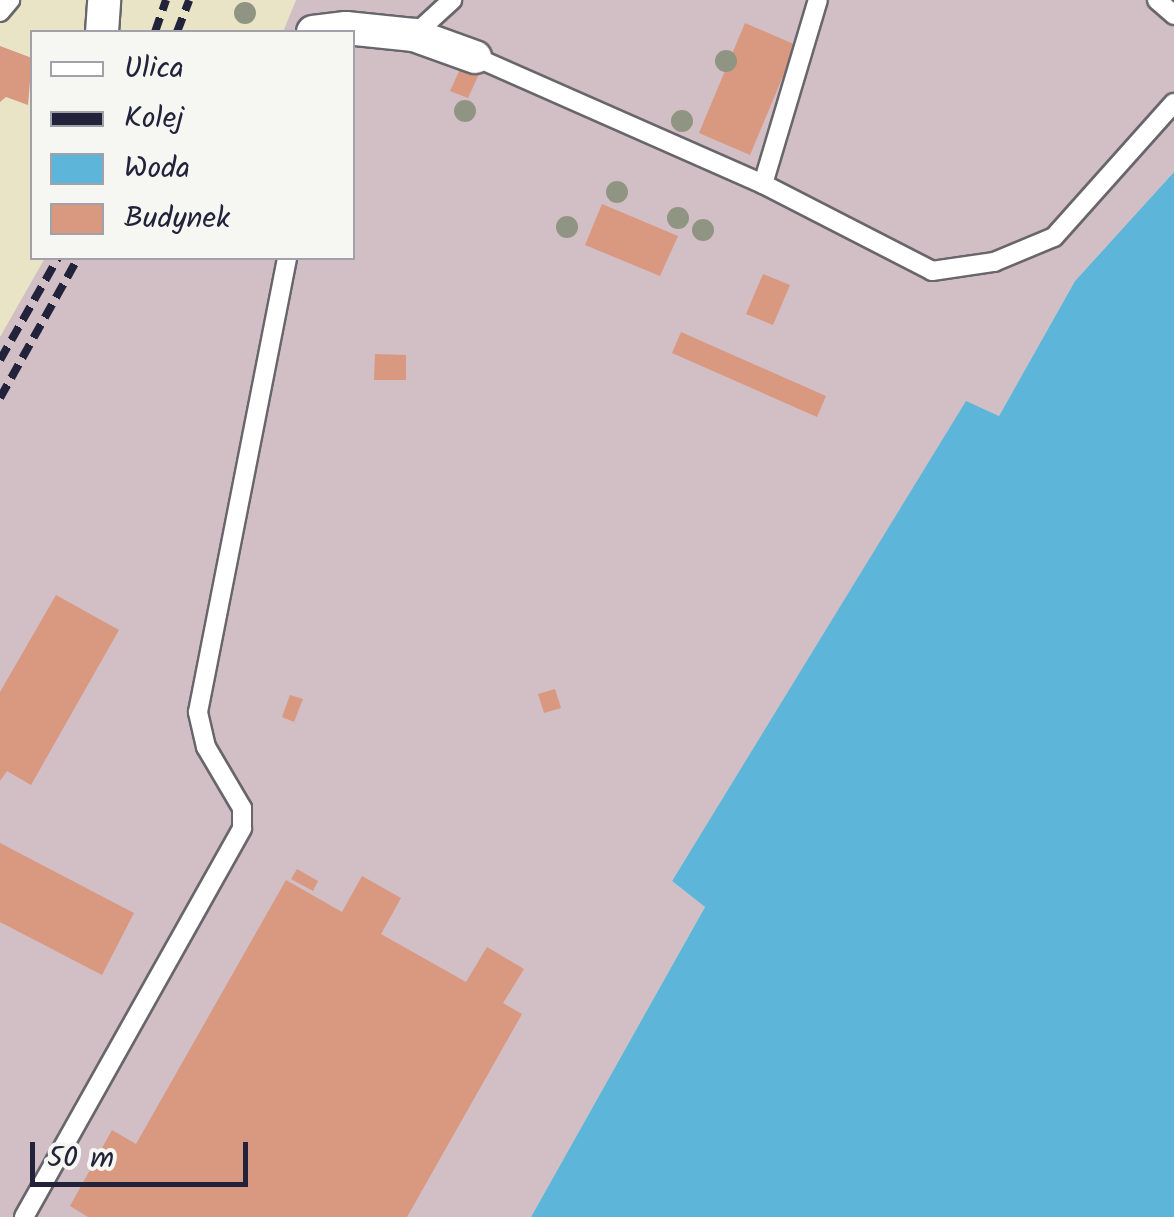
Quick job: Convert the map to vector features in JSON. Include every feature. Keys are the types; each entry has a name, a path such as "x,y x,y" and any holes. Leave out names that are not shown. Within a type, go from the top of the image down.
{"street":[{"path":"102,30 104,0"},
{"path":"330,30 414,35 475,57"}],"lane":[{"path":"0,12 10,0"},
{"path":"414,35 452,0"},
{"path":"763,184 818,0"},
{"path":"1157,0 1174,15"},
{"path":"475,57 763,184 932,272 994,262 1054,237 1174,103"},
{"path":"24,1217 242,828 242,808 206,748 198,712 287,260"}],"shaded area":[{"path":"296,0 1174,0 1174,172 1075,281 999,416 966,402 672,881 705,907 531,1217 0,1217 0,337 44,260 355,260 355,30 284,30"}],"water":[{"path":"1174,172 1174,1217 531,1217 705,907 672,881 966,401 999,416 1075,281"}],"building":[{"path":"745,23 796,45 750,155 699,133"},
{"path":"0,46 30,57 30,82 28,105 6,97 0,102"},
{"path":"461,67 479,74 468,98 450,91"},
{"path":"602,204 678,236 660,276 585,245"},
{"path":"763,274 790,285 773,325 746,314"},
{"path":"681,332 826,396 817,417 672,353"},
{"path":"375,354 406,355 406,380 374,380"},
{"path":"56,595 119,630 31,785 7,771 0,781 0,692"},
{"path":"555,689 561,708 544,713 538,694"},
{"path":"290,695 303,699 294,722 282,717"},
{"path":"0,843 134,913 102,975 0,922"},
{"path":"297,869 318,881 313,891 291,879"},
{"path":"362,876 401,898 381,934 466,982 487,947 524,969 503,1003 522,1014 407,1217 88,1217 70,1206 112,1130 136,1144 286,880 342,912"}],"railway":[{"path":"156,30 166,0"},
{"path":"178,30 189,0"},
{"path":"0,360 57,260"},
{"path":"0,398 77,260"}]}
